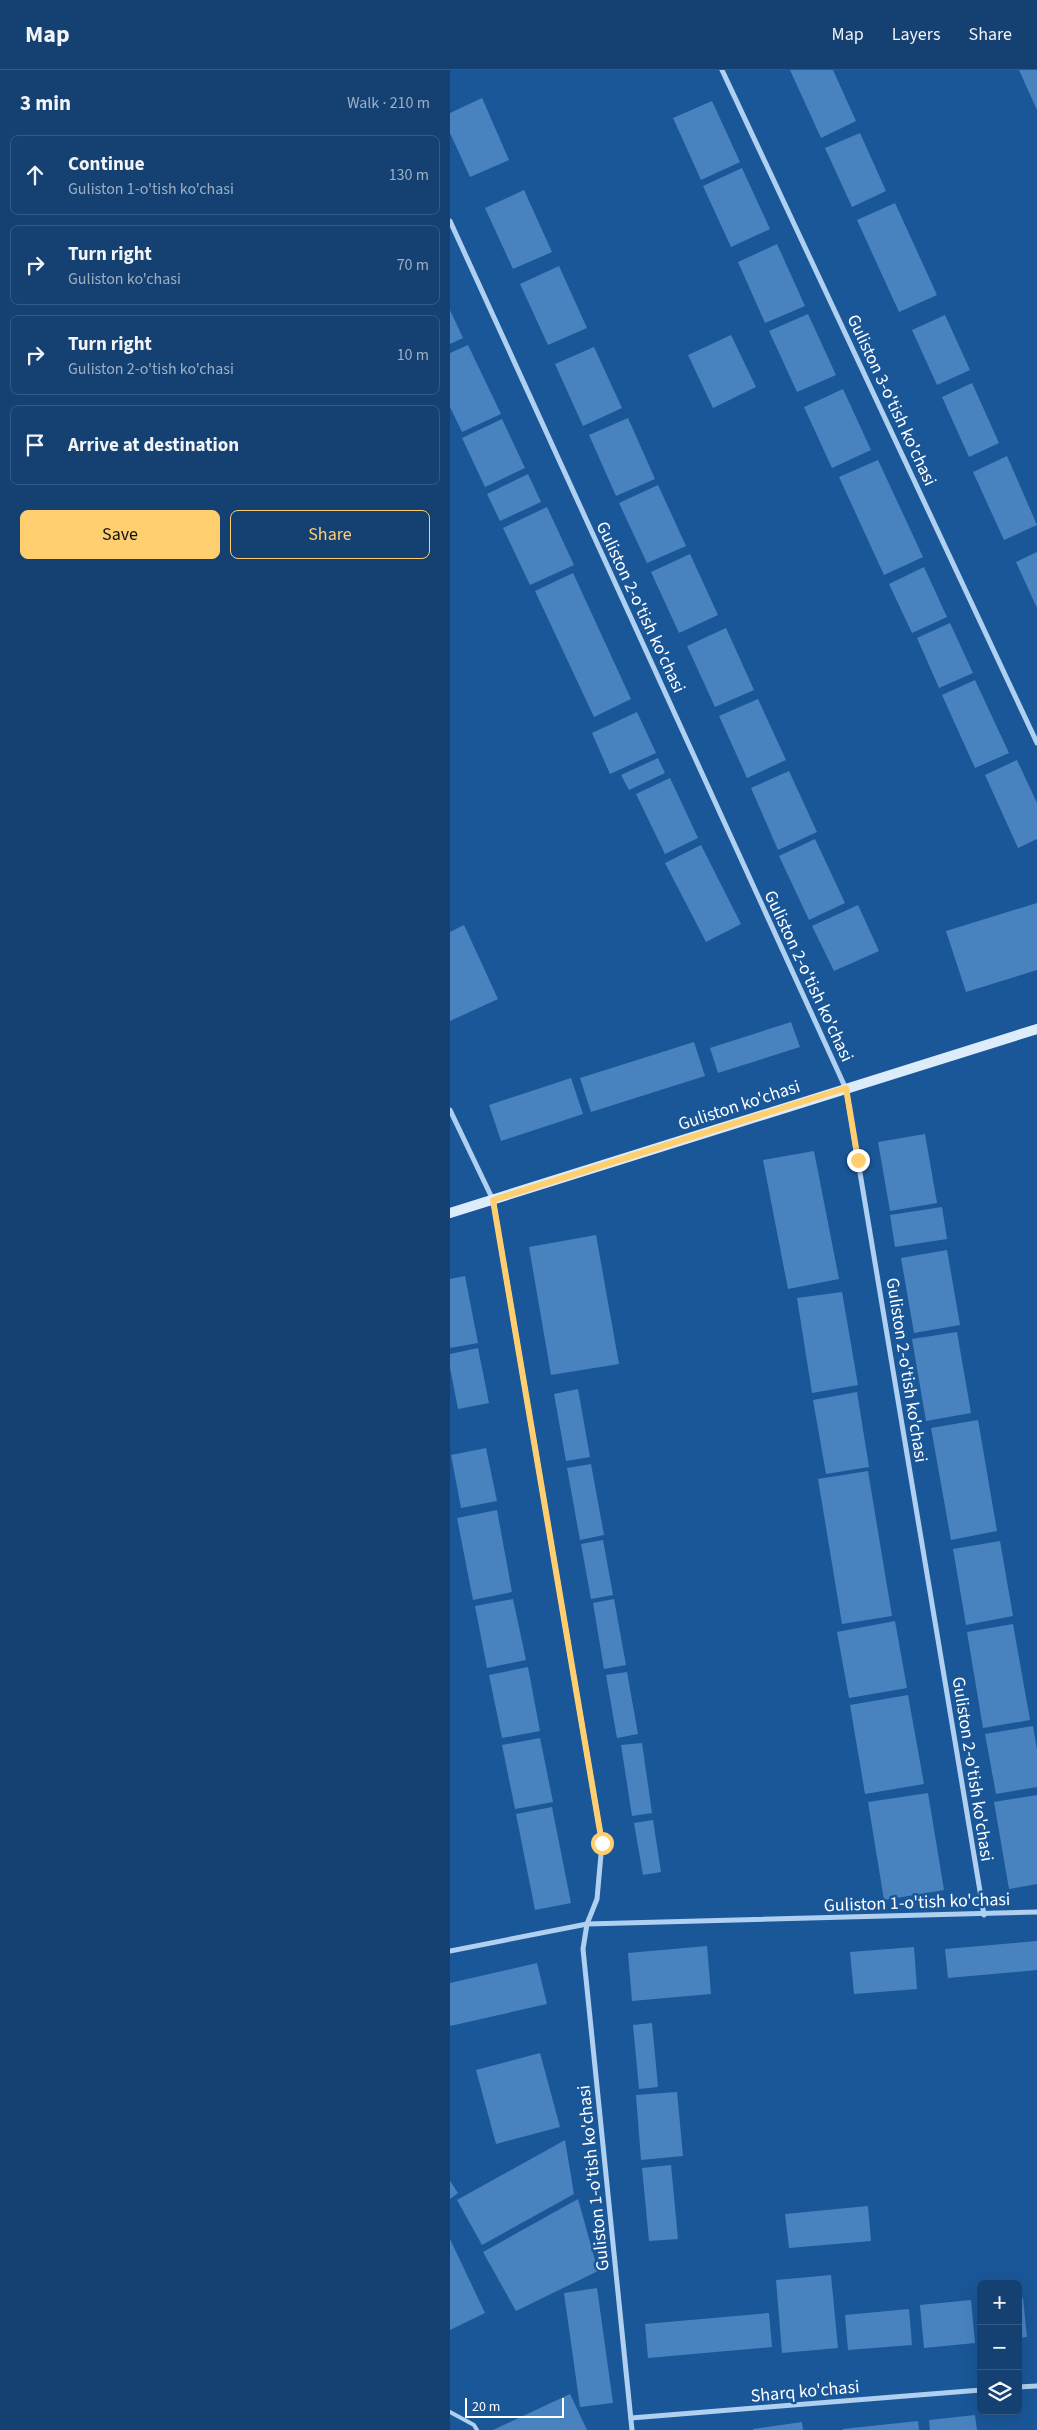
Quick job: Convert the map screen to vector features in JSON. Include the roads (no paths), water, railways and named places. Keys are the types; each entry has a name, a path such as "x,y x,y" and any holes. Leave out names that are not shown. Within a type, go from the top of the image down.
{"main road":[{"name":"Guliston ko'chasi","path":"450,1213 1037,1029"}],"street":[{"name":"Guliston 3-o'tish ko'chasi","path":"722,70 1037,743"},
{"name":"Guliston 2-o'tish ko'chasi","path":"450,221 846,1088 984,1915"},
{"name":"Guliston 1-o'tish ko'chasi","path":"450,1110 493,1200 602,1843 597,1899 587,1924 583,1949 632,2430"},
{"name":"Guliston 1-o'tish ko'chasi","path":"450,1951 587,1924 984,1915 1037,1912"},
{"path":"1022,2388 1037,2386"},
{"name":"Sharq ko'chasi","path":"631,2418 977,2390"}],"lane":[{"path":"450,2412 474,2425 477,2430"}]}
